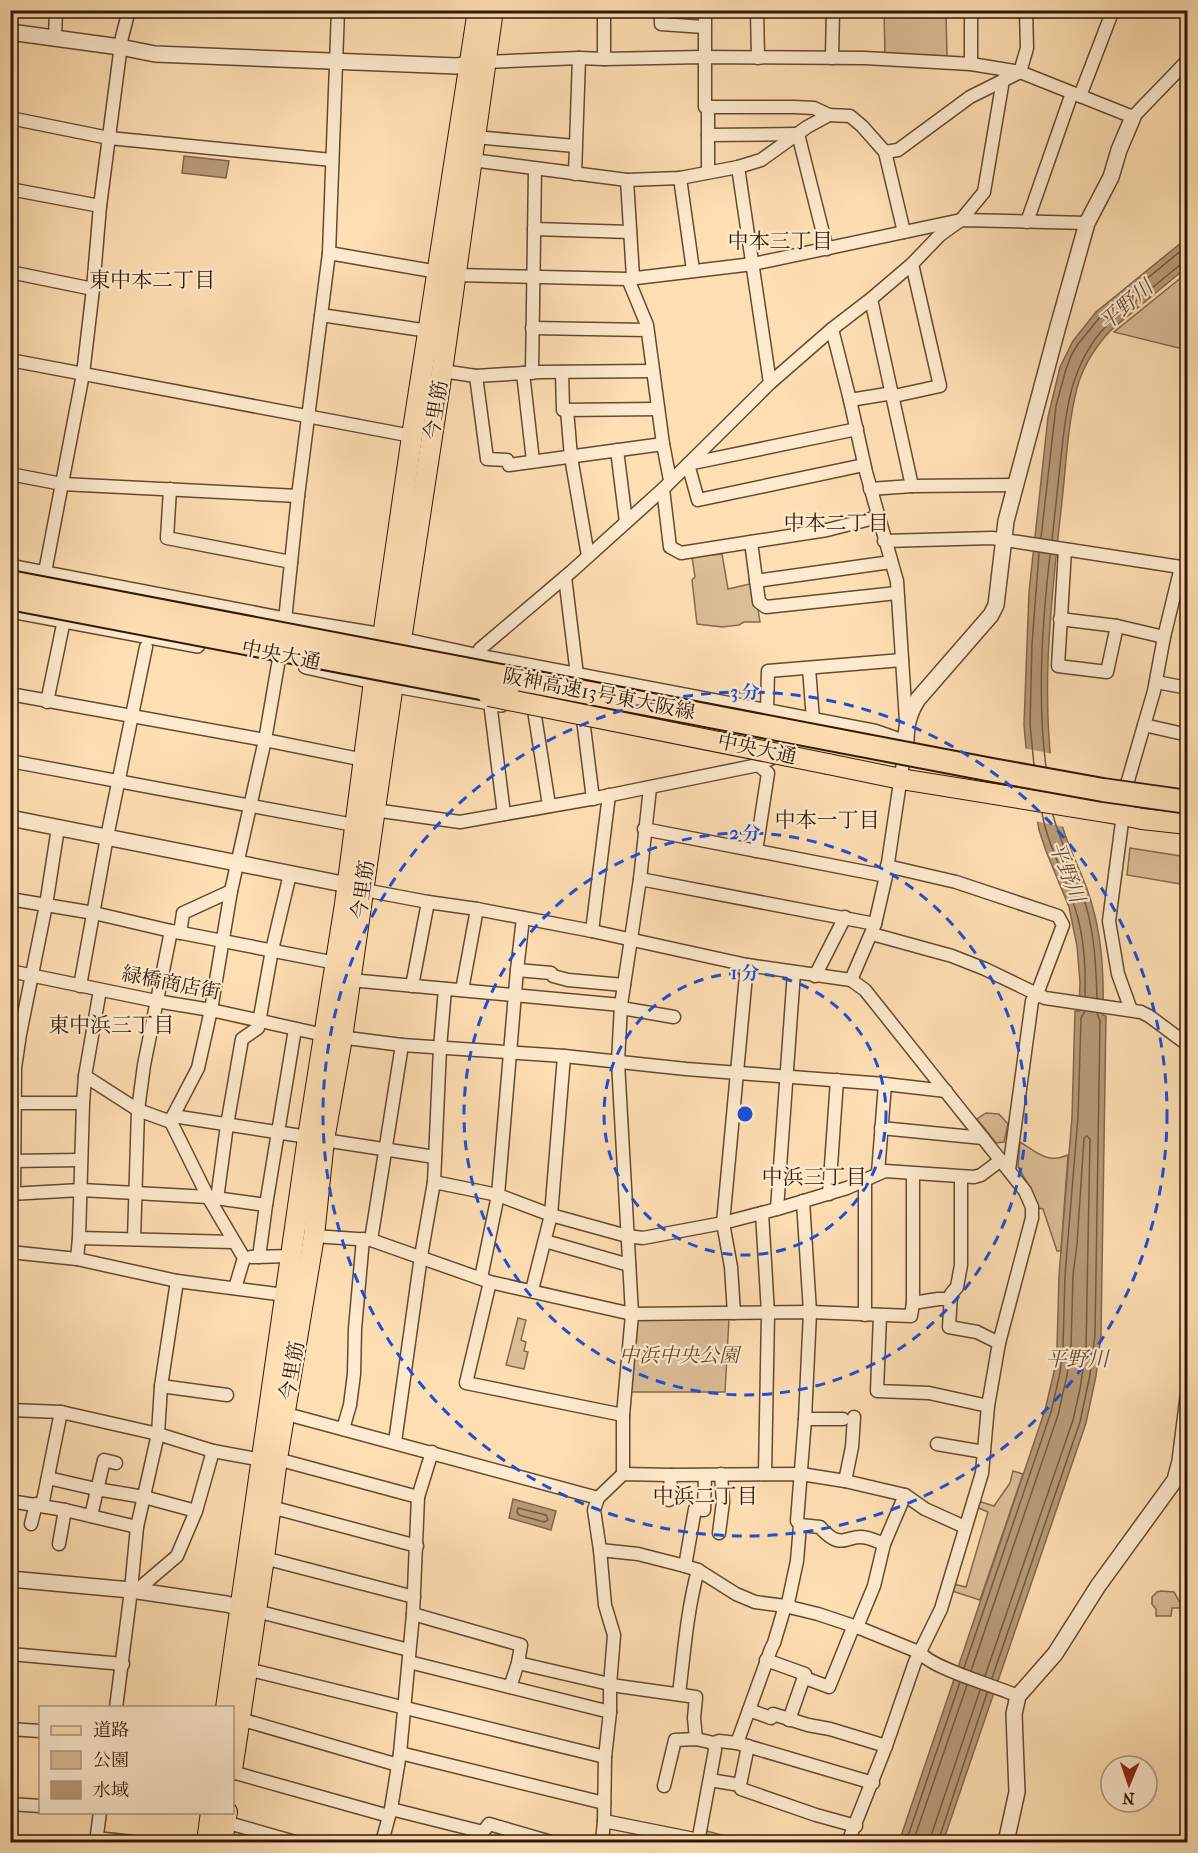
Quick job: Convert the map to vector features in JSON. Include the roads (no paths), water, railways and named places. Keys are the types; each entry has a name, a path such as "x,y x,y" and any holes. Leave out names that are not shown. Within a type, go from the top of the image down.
{"highway":[{"name":"阪神高速13号東大阪線","path":"10,582 1003,772 1103,790 1188,801"},
{"name":"阪神高速13号東大阪線","path":"10,598 1101,805 1188,816"}],"main road":[{"name":"今里筋","path":"392,638 412,436 429,331 447,274 472,160 475,137 478,10"},
{"name":"今里筋","path":"333,1036 350,980 355,887 354,825 364,760 392,638 442,371 447,274 477,63 493,10"},
{"name":"中央大通","path":"10,576 836,731 906,734 1016,768 1188,792"},
{"name":"中央大通","path":"10,605 286,655 901,779 1142,819 1188,824"},
{"name":"今里筋","path":"234,1706 276,1411 285,1295 316,1139 333,1036 336,963 374,810 383,682"},
{"name":"今里筋","path":"276,1411 314,1236 316,1139"},
{"name":"今里筋","path":"234,1710 247,1669 248,1609 264,1558 271,1507 270,1459"},
{"path":"207,1842 221,1816"},
{"path":"221,1816 222,1842"}],"street":[{"path":"55,38 56,10"},
{"path":"45,573 83,374 100,206 120,47 129,10"},
{"path":"285,620 307,418 329,253 338,10"},
{"path":"604,10 604,59"},
{"path":"661,10 661,24 704,27"},
{"path":"705,10 705,107 814,108 829,115 850,116 885,152 904,232"},
{"path":"757,10 758,58"},
{"path":"832,58 833,10"},
{"path":"971,10 971,64"},
{"path":"885,152 898,150 970,97 1020,72 1027,48 1026,10"},
{"path":"1027,222 1076,94 1113,10"},
{"path":"10,32 155,54 457,66 579,58 704,57 832,58 971,64 1020,72 1133,117"},
{"path":"575,174 579,58"},
{"path":"851,980 873,929 887,871 906,734 913,708 918,699 991,615 997,600 1003,539 1015,485 1087,223 1111,177 1133,117 1188,60"},
{"path":"479,657 480,649 566,577 626,522 770,383 832,329 872,299 912,264 940,235 961,220 984,192 1003,80"},
{"path":"708,107 708,172"},
{"path":"472,160 627,180 680,178 738,167 761,160 829,115"},
{"path":"10,118 109,138 332,160"},
{"path":"708,135 798,134"},
{"path":"798,134 827,249"},
{"path":"475,137 575,146"},
{"path":"738,167 770,383"},
{"path":"533,461 527,373 532,327 535,169"},
{"path":"680,178 693,270"},
{"path":"627,180 630,278 647,330 663,444 670,548 681,553 827,530 878,517"},
{"path":"10,189 100,206"},
{"path":"329,253 447,274 630,278 753,264 961,220 1087,223"},
{"path":"534,229 630,232"},
{"path":"850,400 939,386 912,264"},
{"path":"10,272 93,289"},
{"path":"872,299 912,486"},
{"path":"321,315 429,331"},
{"path":"532,327 647,330"},
{"path":"832,329 870,489 897,581 906,734"},
{"path":"10,360 307,418 412,436"},
{"path":"442,371 476,376 652,371"},
{"path":"562,372 563,410 658,409"},
{"path":"476,376 487,459 507,460 509,465 663,444"},
{"path":"567,410 571,457 588,556"},
{"path":"688,464 857,429"},
{"path":"617,450 626,522"},
{"path":"688,464 698,500 864,465"},
{"path":"10,474 62,484 298,496"},
{"path":"870,489 912,486 1015,485"},
{"path":"170,489 167,538 291,562"},
{"path":"884,541 992,538 1184,567 1164,637 1156,682 1127,784 1109,926 1118,974 1131,1010"},
{"path":"751,542 759,603 766,607 897,593"},
{"path":"1063,549 1058,666 1107,672 1117,627"},
{"path":"756,581 891,562"},
{"path":"10,567 285,620 392,638 479,657 874,732 906,734"},
{"path":"566,577 577,675"},
{"path":"10,610 279,659 383,682 584,719 861,777 901,779"},
{"path":"1060,619 1117,627 1164,637"},
{"path":"47,702 64,620"},
{"path":"80,986 107,837 146,647"},
{"path":"172,1119 198,1068 211,1010 231,891 265,740 279,659"},
{"path":"767,711 768,671 902,660"},
{"path":"809,668 813,720"},
{"path":"1156,682 1188,688"},
{"path":"10,694 364,760"},
{"path":"490,702 504,814"},
{"path":"534,710 549,806"},
{"path":"584,719 593,799"},
{"path":"1144,725 1188,735"},
{"path":"374,810 460,822 650,788 758,765 772,758"},
{"path":"10,761 354,825"},
{"path":"756,850 768,772 758,765"},
{"path":"623,1474 623,1415 632,1314 618,1062 621,1007 640,879 650,788"},
{"path":"592,931 609,795"},
{"path":"10,818 428,902 592,931 747,964 851,980 865,990 1025,1191 1030,1201 1032,1218 999,1343 988,1406 982,1473 941,1609 915,1662 873,1783 848,1842"},
{"path":"58,828 15,1068 12,1103 12,1194 81,1190 213,1198 266,1205"},
{"path":"644,829 756,850 956,882 1058,916 1064,925 1037,994 1032,1001 1005,1165"},
{"path":"213,1198 242,1039 258,1028 272,950 290,874"},
{"path":"640,879 845,917 985,969 1046,998 1131,1010 1149,1016 1188,1045"},
{"path":"134,1239 138,1110 144,1065 156,1001 175,932 183,913 231,891"},
{"path":"10,899 336,963"},
{"path":"412,986 428,902"},
{"path":"462,990 477,909"},
{"path":"815,976 845,917"},
{"path":"523,918 498,1195 466,1383 623,1415"},
{"path":"734,1313 731,1267 723,1223 747,964"},
{"path":"517,970 551,973 553,976 568,980 624,985"},
{"name":"緑橋商店街","path":"10,972 211,1010 295,1029 402,1045 564,1056 946,1091"},
{"path":"777,1209 794,972"},
{"path":"350,980 621,1007 674,1017"},
{"path":"395,1442 421,1256 434,1182 445,989"},
{"path":"77,1258 85,1076 100,990"},
{"path":"259,1257 295,1029"},
{"path":"343,1429 350,1405 354,1374 356,1329 367,1239 402,1045"},
{"path":"532,1290 551,1215 564,1056"},
{"path":"85,1076 138,1110 172,1119 278,1132 435,1157"},
{"path":"829,1194 837,1080"},
{"path":"878,1173 885,1084"},
{"path":"12,1103 83,1103"},
{"path":"172,1119 233,1242 244,1258"},
{"path":"881,1128 983,1138"},
{"path":"12,1161 80,1160"},
{"path":"434,1182 498,1195 551,1215 627,1236 643,1238 723,1223 777,1209 829,1194 885,1171 974,1177 1005,1165"},
{"path":"314,1236 367,1239 485,1280 632,1314 810,1312 911,1316 913,1303 913,1174"},
{"path":"961,1177 961,1265 957,1287 951,1294 949,1327 977,1332 999,1343"},
{"path":"865,1180 865,1315"},
{"path":"803,1201 810,1312 797,1521 800,1525 797,1562 788,1604 785,1606 749,1710 742,1744 740,1785 741,1789 783,1804 856,1826"},
{"path":"762,1213 768,1313 765,1474"},
{"path":"79,1238 233,1242"},
{"path":"545,1241 629,1265"},
{"path":"10,1252 77,1258 177,1281 285,1295"},
{"path":"244,1258 291,1256"},
{"path":"235,1288 244,1258"},
{"path":"116,1706 134,1590 137,1527 158,1434 161,1386 177,1281"},
{"path":"913,1303 951,1299"},
{"path":"879,1315 877,1391 929,1393 988,1406"},
{"path":"161,1386 227,1395"},
{"path":"1006,1842 1017,1792 1014,1714 1018,1696 1055,1654 1098,1586 1175,1480 1180,1461 1188,1397"},
{"path":"10,1410 61,1412 158,1434 213,1451 270,1459 418,1497"},
{"path":"276,1411 598,1498"},
{"path":"31,1524 48,1478 61,1412"},
{"path":"805,1419 849,1418 852,1447 845,1481"},
{"path":"937,1444 984,1452"},
{"path":"134,1590 177,1556 196,1511 213,1451"},
{"path":"382,1842 390,1812 399,1759 413,1614 418,1497 432,1452"},
{"path":"91,1516 104,1460 116,1462"},
{"path":"602,1842 605,1757 614,1635 605,1605 594,1510 598,1498 623,1474 801,1474 845,1481 905,1495 925,1509 965,1527"},
{"path":"719,1533 723,1503 722,1474"},
{"path":"669,1500 670,1475"},
{"path":"685,1566 695,1509 704,1510 705,1475"},
{"path":"48,1478 144,1497 196,1511"},
{"path":"805,1678 829,1687 852,1630 857,1627 874,1586 884,1544 905,1495"},
{"path":"10,1501 65,1510 137,1527"},
{"path":"271,1507 417,1546"},
{"path":"59,1544 65,1510"},
{"path":"800,1525 820,1527 829,1537 838,1540 861,1537 884,1544"},
{"path":"600,1550 638,1554 698,1570 736,1594 755,1602 785,1606 857,1627 921,1653 924,1658 954,1672 1018,1696"},
{"path":"264,1558 414,1597"},
{"path":"679,1694 692,1590 698,1570"},
{"path":"10,1579 134,1590 226,1604 510,1687 610,1712"},
{"path":"413,1614 521,1645 518,1664 510,1687"},
{"path":"10,1654 123,1664"},
{"path":"766,1660 805,1674 789,1720"},
{"path":"518,1664 610,1684 696,1697 694,1718 696,1739"},
{"path":"247,1669 605,1757"},
{"path":"749,1710 771,1718 773,1714 886,1746"},
{"path":"234,1713 399,1759 604,1803"},
{"path":"10,1729 39,1731"},
{"path":"664,1786 675,1740 696,1739 714,1743 719,1741 742,1744 873,1783"},
{"path":"604,1821 699,1841 715,1750 714,1743"},
{"path":"234,1772 482,1837 489,1824 550,1842"},
{"path":"710,1780 740,1785"},
{"path":"10,1804 39,1806"},
{"path":"100,1814 96,1840 133,1842"},
{"path":"221,1816 295,1842"}],"water":[{"path":"184,156 229,161 226,178 182,173"},
{"name":"平野川","path":"1187,238 1187,267 1111,330 1100,343 1083,372 1074,403 1069,433 1053,585 1048,700 1053,775 1061,823 1087,889 1096,920 1102,967 1103,1015 1106,1016 1101,1335 1096,1376 1086,1423 943,1842 899,1842 1045,1410 1057,1347 1059,1275 1072,1117 1075,1011 1079,1011 1080,982 1077,946 1069,907 1039,830 1024,725 1029,592 1048,417 1060,367 1073,341 1096,312"},
{"path":"513,1499 556,1511 551,1530 509,1518"}],"district":[{"name":"中本三丁目","path":"780,241"},
{"name":"東中本二丁目","path":"152,280"},
{"name":"中本二丁目","path":"836,523"},
{"name":"中本一丁目","path":"827,820"},
{"name":"東中浜三丁目","path":"111,1025"},
{"name":"中浜三丁目","path":"814,1177"},
{"name":"中浜二丁目","path":"705,1496"}],"park label":[{"name":"中浜中央公園","path":"679,1355"}]}
